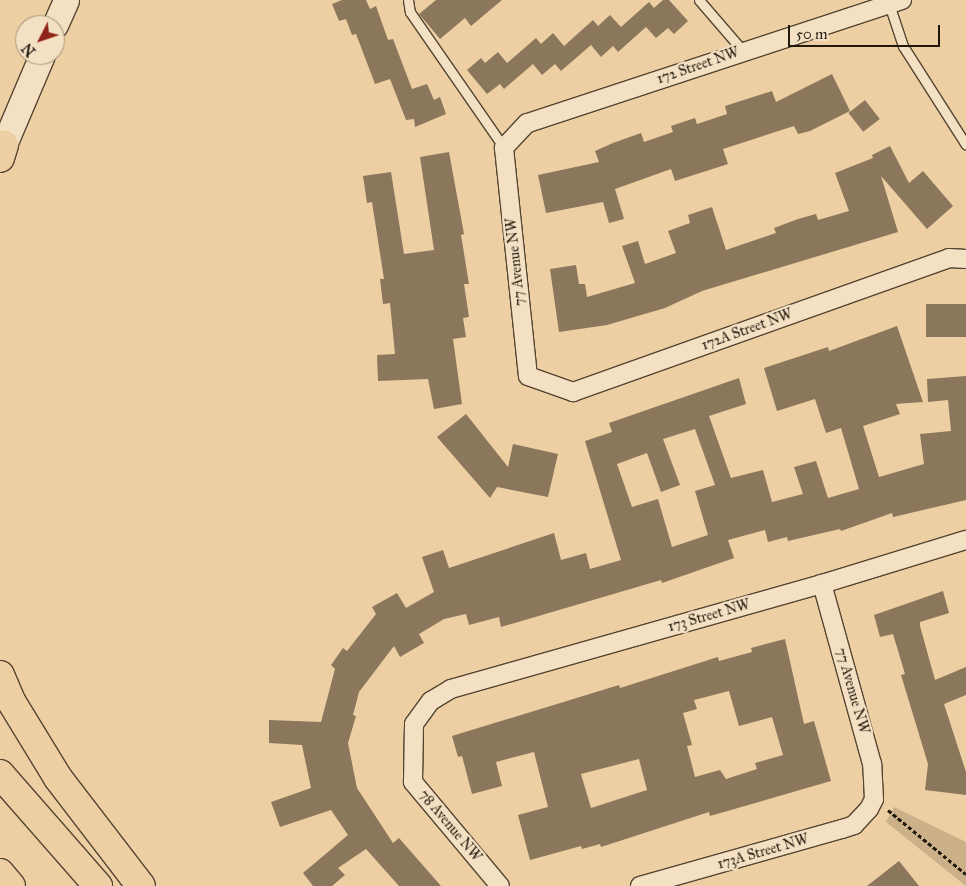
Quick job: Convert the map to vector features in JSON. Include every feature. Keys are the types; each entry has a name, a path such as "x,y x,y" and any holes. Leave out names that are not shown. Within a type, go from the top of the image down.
{"highway":[{"path":"0,676 11,700 58,778 141,886"},
{"path":"0,774 98,886"},
{"path":"0,873 11,886"}],"main road":[{"path":"59,15 66,0"},
{"path":"1,153 38,65"}],"street":[{"name":"172 Street NW","path":"504,148 527,123 895,2"},
{"name":"77 Avenue NW","path":"504,148 528,376"},
{"name":"172A Street NW","path":"528,376 572,392 949,258 966,258"},
{"name":"173 Street NW","path":"451,690 822,584 966,540"},
{"name":"77 Avenue NW","path":"822,584 872,764 874,798"},
{"name":"78 Avenue NW","path":"451,690 431,700 414,724 413,782 500,886"},
{"name":"173A Street NW","path":"640,886 842,830 864,816 874,798"}],"lane":[{"path":"408,0 410,12 504,148"},
{"path":"699,0 743,51"},
{"path":"895,2 903,46 966,145"}],"path":[{"path":"874,798 966,874"}],"shaded area":[{"path":"894,807 966,842 966,886 886,822"}],"building":[{"path":"342,0 366,0 370,9 376,6 388,40 393,39 412,89 427,84 434,100 440,97 446,114 415,127 414,119 406,120 390,79 375,84 356,34 352,35 346,19 339,21 332,4"},
{"path":"436,0 502,0 471,26 465,18 440,39 419,14"},
{"path":"663,0 669,0 688,21 674,34 668,28 656,38 646,27 618,52 613,46 601,57 591,45 561,71 555,64 542,75 533,64 504,89 500,84 487,94 467,70 481,58 485,63 498,52 507,63 536,38 541,44 553,33 564,46 593,20 598,26 610,15 621,27 649,2 654,8"},
{"path":"832,74 850,111 810,131 798,134 794,126 723,149 728,164 675,181 671,169 615,189 624,219 609,223 603,202 546,213 538,175 599,162 595,151 613,143 641,133 644,142 673,132 671,126 695,118 697,124 727,114 725,106 772,91 776,102"},
{"path":"865,100 880,119 863,132 848,113"},
{"path":"890,146 909,183 923,171 953,206 927,229 881,176 898,232 702,291 665,308 607,325 559,332 550,269 576,265 579,284 585,284 587,297 635,283 622,246 638,241 645,264 676,253 668,231 690,223 688,215 712,207 726,250 776,233 774,228 798,219 816,214 818,220 849,211 835,173 873,158 872,155"},
{"path":"449,152 464,234 461,235 469,284 464,284 469,317 463,318 466,337 453,339 462,404 434,409 428,379 378,381 377,355 395,354 390,303 383,304 380,279 384,279 372,202 367,203 363,176 391,172 404,254 434,250 420,157"},
{"path":"926,304 966,304 966,337 926,337"},
{"path":"897,326 923,402 896,404 900,414 863,426 879,477 924,464 920,434 951,431 948,400 928,402 927,379 966,376 966,500 893,517 892,513 841,531 840,529 788,541 787,537 768,542 765,530 728,540 734,558 662,583 661,580 501,627 499,617 469,625 466,614 444,619 419,634 424,643 400,657 394,646 359,692 353,715 356,716 348,743 357,788 393,843 399,838 441,886 399,886 366,849 338,868 345,875 332,886 313,886 303,873 348,835 331,810 280,827 271,802 311,788 302,745 269,743 269,720 321,722 335,669 331,665 343,648 347,651 376,614 372,607 397,593 406,608 434,592 422,557 443,550 449,568 554,533 561,560 586,553 590,569 621,560 585,441 612,432 609,423 739,378 746,404 709,416 731,478 763,470 772,502 803,494 794,467 816,461 828,498 859,489 841,428 826,433 815,399 777,411 764,368 828,347 829,351","holes":["695,429 715,485 695,491 708,535 672,547 658,499 632,507 617,464 647,453 661,492 680,485 663,439"]},
{"path":"466,414 508,467 513,444 558,454 548,497 497,487 490,498 437,437"},
{"path":"943,591 949,613 920,622 920,626 935,680 966,667 966,695 944,704 966,772 966,795 925,790 928,764 901,675 905,674 893,634 880,637 874,615"},
{"path":"785,639 804,724 814,721 831,781 710,816 709,812 601,847 600,844 582,849 581,846 530,860 518,815 548,807 534,752 496,762 502,786 472,794 462,756 458,757 452,736 619,685 620,688 718,657 719,661 752,652 751,648","holes":["729,691 739,726 772,717 783,755 755,763 757,769 726,779 720,770 695,777 687,746 692,745 683,713 697,709 694,700","639,759 647,790 591,808 581,774"]},
{"path":"899,861 919,886 867,886"}]}
